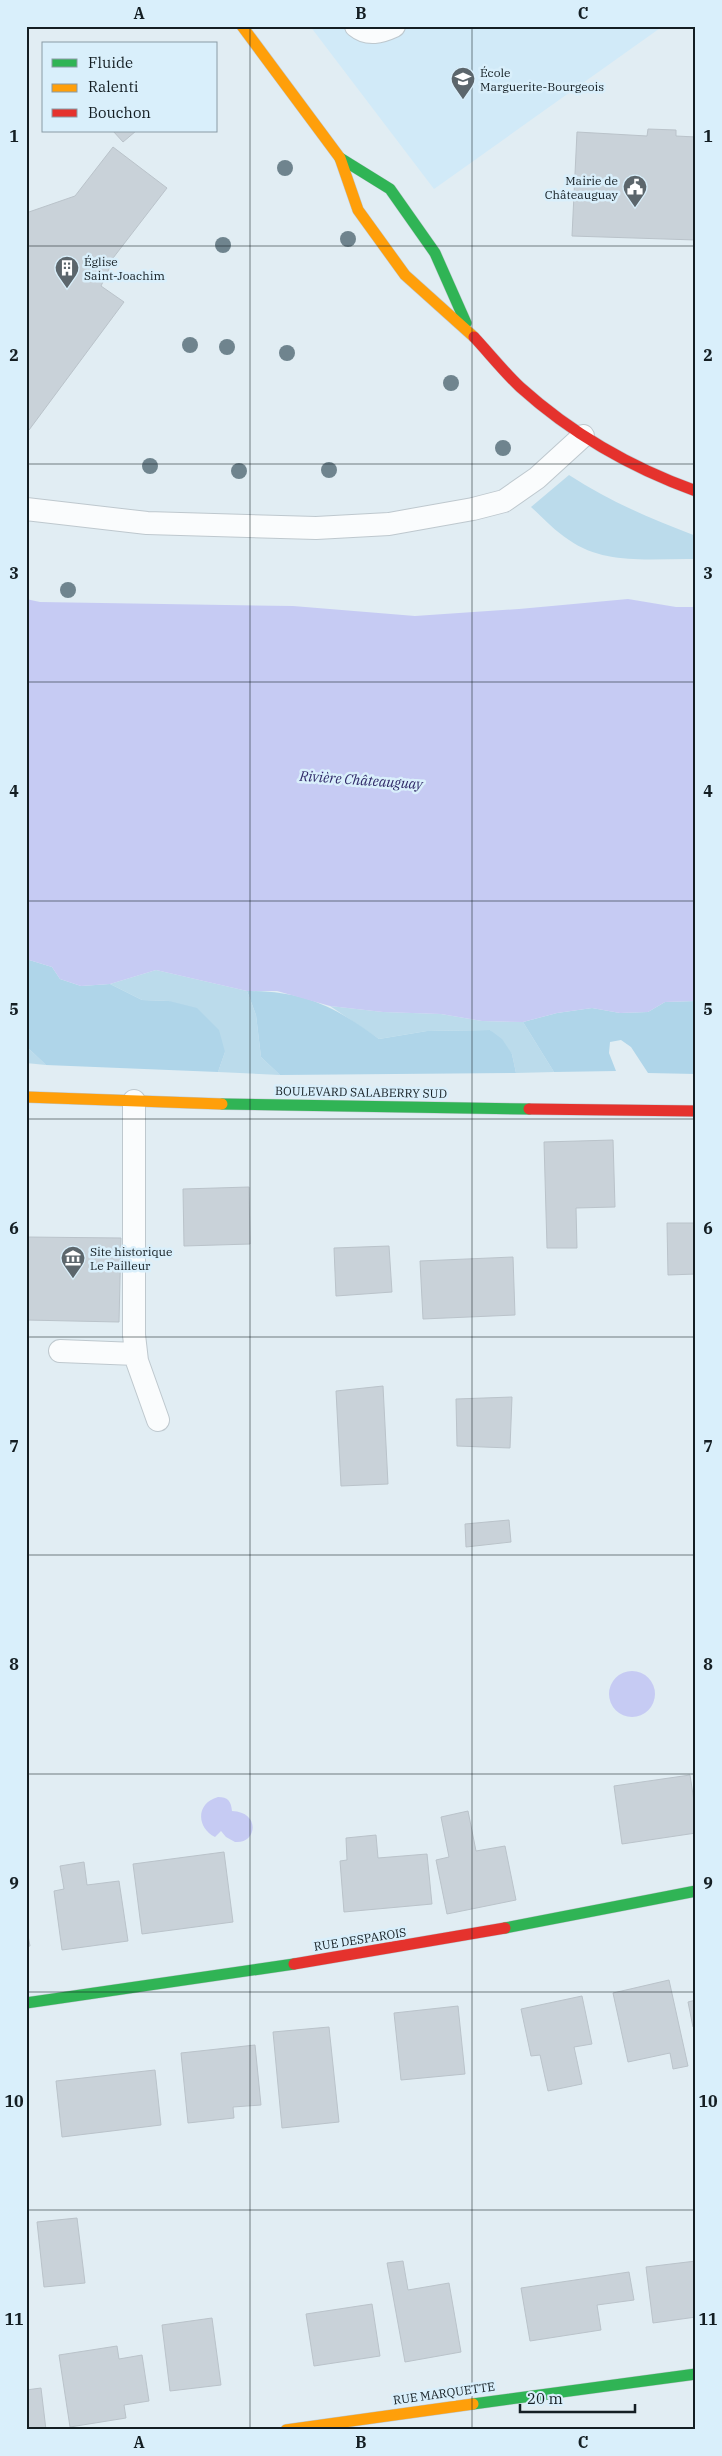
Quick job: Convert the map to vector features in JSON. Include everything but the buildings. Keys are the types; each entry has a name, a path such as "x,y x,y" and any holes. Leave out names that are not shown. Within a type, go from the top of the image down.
{"street":[{"path":"242,26 340,158 358,210 405,275 469,331 520,387 583,436 660,478 696,491"},
{"path":"340,158 390,189 435,253 469,331"},
{"name":"BOULEVARD SALABERRY SUD","path":"26,1097 314,1106 696,1111"},
{"name":"RUE DESPAROIS","path":"26,2003 240,1973 444,1940 696,1890"},
{"name":"RUE MARQUETTE","path":"286,2430 696,2374"}],"lane":[{"path":"356,26 366,32 383,31 394,26"},
{"path":"26,510 147,523 316,528 389,524 473,509 504,501 537,478 583,436"},
{"path":"134,1101 134,1327 136,1354 158,1420"},
{"path":"60,1351 136,1354"}],"shaded area":[{"name":"École Marguerite-Bourgeois","path":"310,26 663,26 434,189"},
{"path":"569,475 631,509 696,536 696,559 630,559 614,557 598,554 569,540 554,529 531,507"},
{"path":"26,959 52,967 60,979 81,986 110,984 142,1000 169,1001 197,1008 219,1030 225,1052 218,1072 46,1065 26,1046"},
{"path":"156,970 247,991 256,1015 261,1057 280,1075 218,1072 225,1052 169,1001 142,1000 110,984"},
{"path":"247,991 302,997 332,1009 363,1027 379,1039 427,1031 490,1030 502,1039 512,1054 516,1073 280,1075 261,1057 256,1015"},
{"path":"696,1001 696,1074 648,1073 631,1047 621,1040 610,1042 609,1053 616,1071 554,1072 523,1022 557,1013 592,1008 620,1013 648,1012 665,1002"},
{"path":"330,1006 383,1012 441,1014 482,1021 523,1022 554,1072 516,1073 512,1054 490,1030 427,1031 379,1039"},
{"path":"26,1046 46,1065 26,1063"}],"water":[{"name":"Rivière Châteauguay","path":"26,599 40,602 293,606 415,616 628,599 676,607 696,607 696,1001 665,1002 648,1012 620,1013 592,1008 557,1013 523,1022 482,1021 441,1014 383,1012 330,1006 277,991 247,991 156,970 110,984 81,986 60,979 52,967 26,959"},
{"path":"632,1671 645,1675 651,1681 655,1694 651,1707 645,1713 632,1717 619,1713 613,1707 609,1694 613,1681 619,1675"},
{"path":"218,1797 228,1800 232,1811 248,1817 253,1828 248,1838 235,1842 226,1837 221,1831 215,1837 204,1827 201,1816 202,1810 206,1804"}],"traffic: fast":[{"path":"340,158 390,189 435,253 466,323"},
{"path":"222,1104 529,1109"},
{"path":"505,1928 696,1891"},
{"path":"26,2003 294,1964"},
{"path":"473,2404 696,2374"}],"traffic: slow":[{"path":"242,26 340,158 358,210 405,275 474,337"},
{"path":"26,1097 222,1104"},
{"path":"286,2430 473,2404"}],"traffic: jam":[{"path":"474,337 520,387 581,434 649,472 696,491"},
{"path":"529,1109 696,1111"},
{"path":"294,1964 505,1928"}],"place":[{"name":"École Marguerite-Bourgeois","path":"463,100"},
{"name":"Mairie de Châteauguay","path":"635,208"},
{"name":"Église Saint-Joachim","path":"67,289"},
{"name":"Site historique Le Pailleur","path":"73,1279"}]}
